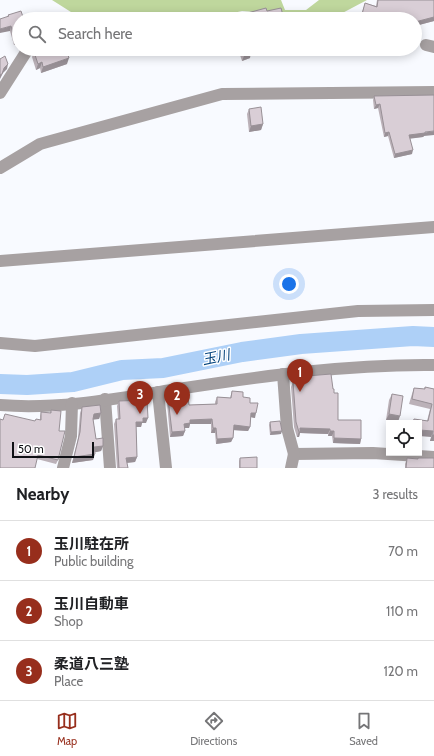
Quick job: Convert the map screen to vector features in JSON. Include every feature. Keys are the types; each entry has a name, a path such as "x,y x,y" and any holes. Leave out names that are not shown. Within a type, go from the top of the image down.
{"street":[{"path":"0,93 24,56"},
{"path":"0,168 40,144 222,94 434,92"},
{"path":"0,261 434,227"},
{"path":"0,343 35,346 358,311 434,310"},
{"path":"0,405 18,407 44,406 158,392 283,374 378,366 434,365"},
{"path":"283,374 286,428 294,454 291,468"},
{"path":"158,392 166,468"},
{"path":"105,399 110,468"},
{"path":"63,468 71,436 72,403"},
{"path":"294,454 373,453 434,457"}],"green space":[{"path":"52,0 281,0 285,10 306,10 319,0 367,0 344,12 71,12"}],"building":[{"path":"378,0 434,0 434,17 422,20 422,12 363,12 365,3 377,7"},
{"path":"266,8 267,11 281,8 282,12 251,12"},
{"path":"12,14 12,30 11,26 0,29 0,19 9,16 8,15"},
{"path":"5,56 8,64 0,75 0,59"},
{"path":"35,56 68,56 69,58 43,67 42,62 38,64"},
{"path":"434,95 434,131 409,135 413,150 395,154 389,132 385,133 380,104 376,105 374,96"},
{"path":"261,107 263,124 251,126 249,109"},
{"path":"331,374 334,393 338,393 338,420 361,420 361,439 334,438 334,431 330,431 330,429 300,428 299,432 296,422 293,382 307,381 307,376"},
{"path":"425,387 434,389 434,435 432,435 433,431 422,430 422,420 428,421 432,404 412,399 414,388 425,389"},
{"path":"232,391 243,392 243,397 250,398 250,403 258,403 256,413 251,413 250,427 234,425 233,438 217,439 216,428 213,428 212,419 190,420 190,423 184,424 185,431 172,432 168,398 188,397 189,405 217,404 217,397 231,398"},
{"path":"392,394 403,396 400,416 389,414"},
{"path":"147,400 148,418 143,418 143,422 136,422 137,457 126,458 128,468 119,468 116,419 120,419 119,401"},
{"path":"100,405 101,413 94,414 93,419 96,439 103,438 103,446 94,447 95,454 74,457 80,432 82,407"},
{"path":"51,410 61,411 59,431 65,431 58,460 38,455 35,468 0,468 0,419 3,420 5,414 35,421 36,419 41,420 41,412 51,413"},
{"path":"280,421 282,431 271,432 270,422"},
{"path":"257,457 257,468 240,468 240,458"},
{"path":"407,458 434,458 434,468 406,468"}],"waterway":[{"name":"玉川","path":"0,384 27,385 73,382 122,370 163,368 242,352 301,344 413,336 434,337"}],"place":[{"name":"玉川駐在所","path":"300,392"},
{"name":"柔道八三塾","path":"140,414"},
{"name":"玉川自動車","path":"177,415"}]}
